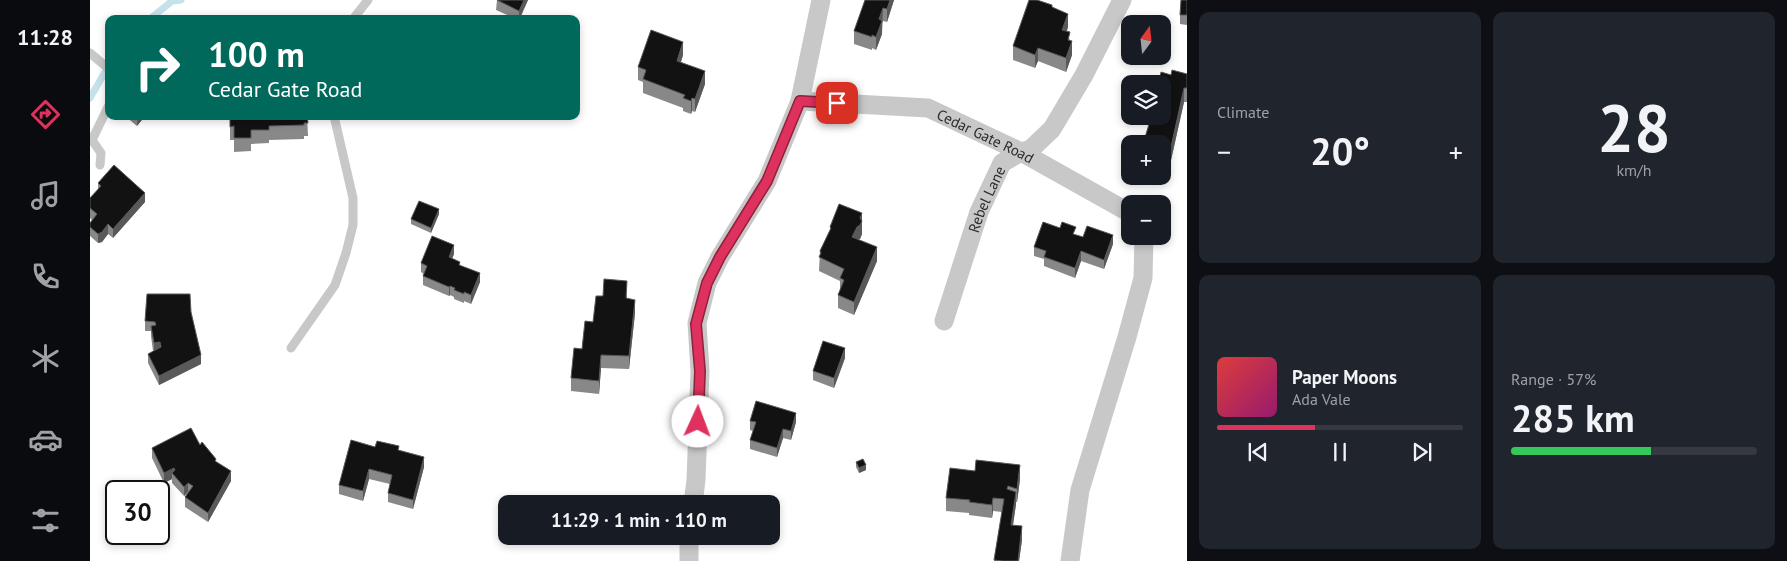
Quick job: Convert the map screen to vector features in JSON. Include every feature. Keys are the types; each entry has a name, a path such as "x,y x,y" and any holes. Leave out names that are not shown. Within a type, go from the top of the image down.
{"street":[{"path":"694,495 700,371 696,324 707,283 720,257 767,181 800,101 821,0"},
{"name":"Rebel Lane","path":"944,321 979,212 1002,163 1021,152 1031,150 1052,129 1084,75 1122,0"},
{"name":"Cedar Gate Road","path":"800,101 928,108 1021,152 1121,208"},
{"path":"1070,561 1080,490 1143,278 1144,245"},
{"path":"689,545 689,561"}],"lane":[{"path":"356,15 368,0"},
{"path":"92,55 105,66"},
{"path":"100,165 101,153 92,140 105,113"},
{"path":"291,348 335,285 353,225 353,198 335,120"}],"building":[{"path":"497,0 524,0 519,11"},
{"path":"865,0 890,0 887,9 883,8 879,19 882,21 876,37 854,31"},
{"path":"1029,0 1037,0 1052,5 1052,7 1068,14 1062,30 1070,32 1068,40 1072,41 1066,58 1038,48 1035,55 1013,46"},
{"path":"1181,0 1187,0 1187,15 1180,15"},
{"path":"651,30 683,42 677,61 705,71 695,99 692,98 691,101 683,98 685,95 643,79 646,70 638,67"},
{"path":"1172,70 1187,74 1187,88 1184,88 1171,147 1171,135 1146,135 1149,125 1171,125"},
{"path":"1161,72 1171,75 1160,75"},
{"path":"230,120 308,120 308,123 304,123 304,125 269,126 269,130 251,130 251,138 234,138 234,126 230,127"},
{"path":"114,165 145,193 113,229 108,224 98,234 90,227 90,223 97,214 90,208 90,198 101,186 98,183"},
{"path":"419,201 439,209 431,228 411,219"},
{"path":"839,204 862,213 860,218 862,221 852,237 877,247 854,302 838,295 844,280 840,278 844,269 819,257"},
{"path":"1043,222 1060,228 1062,222 1076,227 1073,234 1083,237 1087,226 1113,235 1104,260 1081,251 1075,268 1044,257 1046,251 1034,247"},
{"path":"432,236 454,245 449,257 460,262 459,265 480,273 471,295 464,292 464,294 454,290 455,288 423,276 427,266 421,263"},
{"path":"604,279 627,281 626,298 635,300 629,356 601,355 599,381 571,378 574,348 582,349 585,321 593,322 596,296 603,296"},
{"path":"147,294 190,294 191,312 201,355 159,376 148,354 161,347 160,342 154,343 151,326 156,325 155,322 145,321"},
{"path":"823,341 845,348 834,378 813,371"},
{"path":"756,401 796,413 791,431 783,429 777,448 750,440 756,422 750,421"},
{"path":"191,428 200,445 202,442 216,459 215,461 231,471 208,513 185,497 193,486 188,483 184,487 172,473 175,470 174,468 164,473 152,448"},
{"path":"351,440 375,447 377,441 399,446 398,450 424,457 413,500 388,493 392,475 369,469 363,491 339,485"},
{"path":"863,459 866,465 859,468 856,462"},
{"path":"976,460 1020,465 1017,489 1008,486 1007,489 1016,492 1011,525 1022,526 1018,561 994,560 1004,499 993,498 992,505 969,502 970,500 946,498 950,468 975,471"}],"waterway":[{"path":"155,15 172,1 181,0"},
{"path":"90,98 105,72"}],"route":[{"path":"698,422 700,371 696,324 707,283 720,257 767,181 800,101 837,103"}]}
